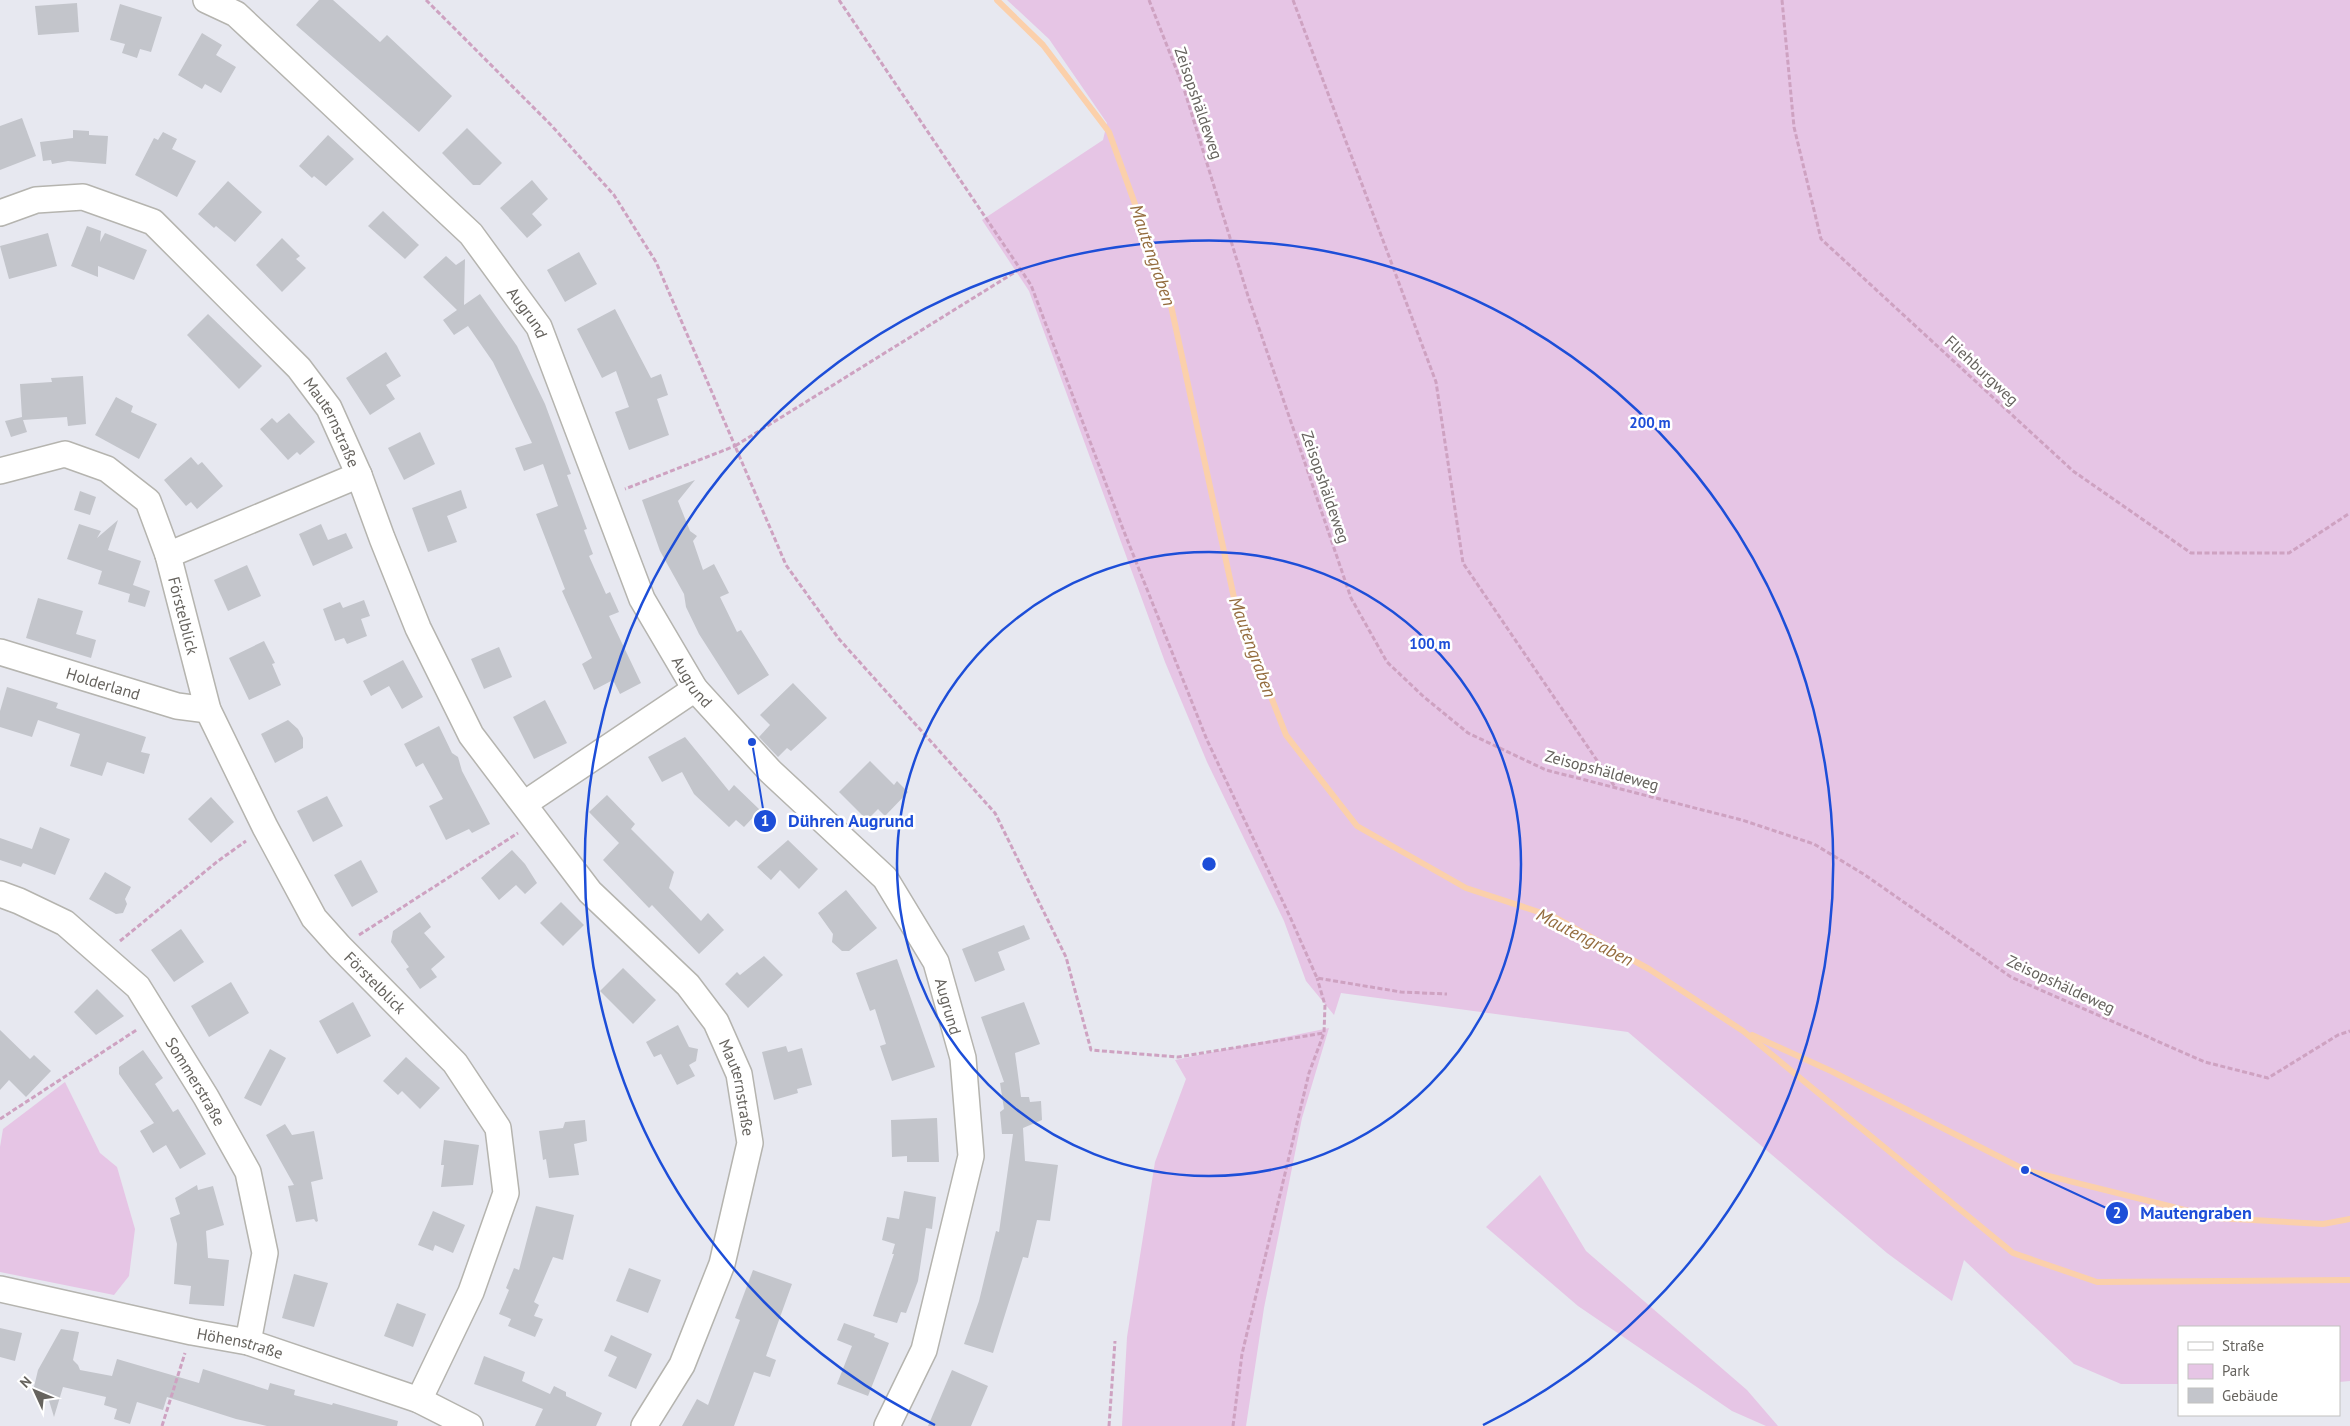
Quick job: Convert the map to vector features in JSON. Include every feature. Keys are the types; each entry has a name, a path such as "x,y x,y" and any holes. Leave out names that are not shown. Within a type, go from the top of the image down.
{"street":[{"name":"Augrund","path":"206,0 236,14 471,234 539,327 642,599 695,689 770,771 885,878 936,962 963,1058 971,1156 924,1350 887,1426"},
{"name":"Mauternstraße","path":"0,213 36,200 83,197 154,222 299,368 329,408 359,475 418,628 471,735 590,892 688,984 716,1022 739,1074 750,1143 722,1264 682,1365 644,1426"},
{"name":"Förstelblick","path":"0,472 65,454 107,468 148,501 168,555 208,710 265,827 314,918 340,947 455,1063 498,1128 506,1194 471,1292 419,1400"},
{"name":"Förstelblick","path":"168,555 359,475"},
{"name":"Holderland","path":"0,652 177,706 208,710"},
{"path":"530,813 695,689"},
{"name":"Sommerstraße","path":"0,894 65,923 104,955 138,987 157,1016 248,1172 265,1253 248,1342"},
{"name":"Höhenstraße","path":"0,1289 192,1332 248,1342 419,1400 470,1426"}],"path":[{"path":"426,0 551,125 614,195 656,262 786,565 839,639 996,813 1066,957 1091,1050 1178,1057 1324,1033"},
{"path":"839,0 1031,285 1123,529 1207,740 1291,919 1317,978 1325,1004 1324,1033 1309,1073 1242,1354 1234,1426"},
{"name":"Zeisopshäldeweg","path":"1149,0 1184,89 1248,296 1351,598 1387,662 1424,697 1468,733 1546,770 1742,820 1814,844 1864,875 2011,978 2205,1062 2268,1078 2338,1036 2350,1031"},
{"path":"1293,0 1436,382 1463,563 1615,787"},
{"name":"Fliehburgweg","path":"1782,0 1794,127 1821,239 2073,471 2191,553 2288,553 2350,513"},
{"path":"603,497 735,446 1020,269"},
{"path":"340,947 530,813"},
{"path":"104,955 218,861 265,827"},
{"path":"1317,978 1401,992 1447,994"},
{"path":"0,1119 157,1016"},
{"path":"162,1426 192,1332"},
{"path":"1109,1426 1115,1341"}],"green space":[{"path":"1007,0 2350,0 2350,1381 2340,1382 2340,1326 2178,1326 2178,1384 2121,1384 2074,1364 1964,1260 1952,1301 1887,1253 1628,1032 1341,993 1334,1015 1306,981 1284,921 1207,762 1165,662 1029,291 982,220 1103,140 1107,123 1049,39"},
{"path":"1329,1028 1302,1118 1264,1308 1246,1426 1122,1426 1127,1337 1155,1162 1186,1079 1175,1060"},
{"path":"65,1082 100,1153 117,1167 135,1229 129,1276 114,1295 0,1272 0,1147 3,1129"},
{"path":"1540,1175 1586,1251 1747,1390 1778,1426 1766,1426 1732,1411 1578,1306 1486,1227"}],"building":[{"path":"319,0 333,0 380,42 387,35 452,96 419,132 296,25"},
{"path":"77,3 79,32 38,35 35,6"},
{"path":"120,4 162,17 151,52 140,49 137,58 122,53 125,44 110,40"},
{"path":"202,33 222,45 216,55 236,67 221,93 205,84 202,89 178,75"},
{"path":"22,118 36,156 0,170 0,126"},
{"path":"467,128 502,163 480,185 473,185 442,153"},
{"path":"73,130 89,131 89,135 108,136 106,164 68,161 52,164 51,160 43,161 40,142 73,138"},
{"path":"163,132 177,139 172,149 196,161 177,197 135,175 154,138 158,140"},
{"path":"328,135 354,159 326,186 314,176 312,178 299,166"},
{"path":"532,180 548,199 532,214 542,225 527,238 500,208"},
{"path":"228,181 262,212 235,242 216,226 214,228 198,214"},
{"path":"383,211 419,245 405,259 368,226"},
{"path":"87,226 101,231 100,242 105,233 147,250 134,280 98,266 98,277 71,266"},
{"path":"48,233 57,266 9,279 0,246"},
{"path":"282,238 300,256 296,259 306,268 282,292 256,265"},
{"path":"579,252 597,284 565,302 547,270"},
{"path":"446,256 456,265 465,259 464,305 480,294 517,346 545,404 571,474 567,475 587,529 584,530 593,554 589,556 606,594 610,592 619,612 609,616 641,683 620,694 613,680 594,690 582,664 592,658 562,591 565,589 536,514 558,506 543,464 524,471 515,448 532,443 493,362 468,326 454,335 443,320 457,310 423,277"},
{"path":"615,309 651,378 661,374 668,395 657,399 669,435 629,450 615,412 629,407 616,371 602,378 577,329"},
{"path":"208,314 262,366 239,389 187,335"},
{"path":"386,352 401,376 386,385 395,399 370,415 346,378"},
{"path":"83,376 86,424 68,426 67,417 23,420 27,432 11,437 5,421 22,417 20,384 52,382 51,378"},
{"path":"116,397 133,406 131,412 157,424 139,459 95,435"},
{"path":"289,413 315,442 300,455 297,452 288,460 260,429 272,418 277,423"},
{"path":"420,432 435,464 404,480 388,448"},
{"path":"191,457 198,465 202,462 223,486 197,509 191,502 186,506 164,480"},
{"path":"695,480 678,501 690,531 697,536 693,541 703,570 714,564 729,593 720,597 737,632 741,630 769,675 738,695 699,634 686,607 684,594 660,551 642,500"},
{"path":"461,490 467,508 447,516 457,542 428,552 412,508"},
{"path":"80,491 96,497 90,515 74,510"},
{"path":"118,520 108,550 141,561 133,585 150,591 145,607 128,602 130,594 98,584 102,571 67,559 79,524 101,531 97,538"},
{"path":"321,524 328,540 346,533 353,548 313,566 299,534"},
{"path":"247,565 261,596 228,611 214,580"},
{"path":"38,598 83,611 76,634 96,640 91,658 26,638"},
{"path":"364,600 370,616 361,619 367,636 347,644 344,638 335,641 323,609 340,602 343,608"},
{"path":"264,641 275,663 272,664 281,685 249,700 229,658"},
{"path":"499,647 512,677 484,689 471,659"},
{"path":"403,660 423,697 402,709 389,686 371,696 363,681"},
{"path":"793,683 827,718 791,751 787,748 778,757 759,737 770,725 760,715"},
{"path":"7,687 58,703 56,708 146,737 141,752 150,754 144,774 107,762 102,776 70,766 80,734 38,720 32,737 0,727 0,711"},
{"path":"545,700 567,743 534,759 513,717"},
{"path":"288,720 298,729 303,738 303,748 275,763 261,734"},
{"path":"439,726 452,753 458,757 462,771 490,824 472,833 469,829 446,840 429,806 443,799 423,763 416,767 404,744"},
{"path":"685,737 729,791 734,785 760,810 744,827 736,820 729,827 694,794 682,772 662,782 648,757"},
{"path":"870,761 894,785 897,781 908,792 885,816 878,809 867,820 839,792"},
{"path":"607,795 635,824 631,829 674,872 669,888 701,921 708,913 724,930 699,954 652,905 649,908 603,860 619,843 589,812"},
{"path":"327,796 343,826 313,842 297,811"},
{"path":"211,797 234,822 211,843 188,819"},
{"path":"40,827 70,839 55,875 23,863 21,867 0,860 0,838 32,849"},
{"path":"788,840 818,869 799,889 780,870 771,880 757,867"},
{"path":"512,850 525,864 537,883 525,894 516,885 499,900 481,878"},
{"path":"361,860 378,892 352,907 334,875"},
{"path":"105,872 131,887 125,899 127,904 123,913 116,914 89,899"},
{"path":"846,890 877,928 849,951 842,951 832,942 833,934 818,913"},
{"path":"561,902 584,925 563,946 540,923"},
{"path":"420,912 431,927 424,933 445,957 431,969 437,977 420,989 406,969 409,967 391,942 393,931"},
{"path":"1024,925 1030,939 998,952 1005,970 975,982 962,949"},
{"path":"181,929 204,962 174,982 151,950"},
{"path":"764,956 783,975 748,1008 725,984 737,972 740,975"},
{"path":"897,959 935,1067 892,1081 880,1046 886,1044 875,1009 870,1011 856,973"},
{"path":"623,968 656,1000 633,1024 600,991"},
{"path":"231,982 249,1013 209,1037 191,1006"},
{"path":"97,989 124,1016 96,1035 74,1012"},
{"path":"353,1002 371,1036 337,1054 319,1021"},
{"path":"1024,1002 1040,1044 1015,1053 1021,1097 1029,1097 1030,1102 1041,1101 1042,1120 1023,1128 1025,1161 1058,1165 1050,1221 1037,1220 1028,1258 1023,1257 993,1353 964,1344 979,1301 996,1231 999,1232 1013,1134 1002,1134 1000,1112 1004,1109 1000,1083 1004,1082 981,1017"},
{"path":"678,1025 689,1047 698,1049 696,1061 689,1065 695,1076 677,1085 661,1054 654,1057 646,1042"},
{"path":"0,1030 30,1059 34,1055 51,1071 26,1097 9,1080 0,1090"},
{"path":"786,1046 788,1052 802,1048 812,1085 797,1089 798,1093 774,1100 762,1052"},
{"path":"270,1049 286,1058 261,1106 244,1098"},
{"path":"143,1050 163,1078 155,1084 173,1112 178,1109 206,1154 180,1169 166,1145 153,1153 140,1131 154,1123 119,1074 119,1067"},
{"path":"406,1057 440,1088 420,1109 402,1091 398,1095 383,1081"},
{"path":"937,1118 939,1162 907,1162 907,1156 892,1157 891,1120"},
{"path":"585,1120 587,1141 574,1144 579,1175 549,1178 546,1159 543,1160 539,1131 563,1128 565,1122"},
{"path":"285,1124 292,1135 314,1131 323,1179 311,1182 318,1221 316,1222 314,1219 296,1222 288,1186 294,1185 266,1135"},
{"path":"444,1140 479,1145 473,1185 441,1187 444,1165 441,1165"},
{"path":"197,1185 198,1190 213,1186 224,1225 206,1231 208,1258 229,1260 224,1306 189,1304 191,1286 174,1284 177,1244 170,1218 180,1214 175,1198"},
{"path":"904,1191 936,1197 932,1229 926,1228 918,1281 906,1313 901,1312 897,1323 873,1316 894,1254 892,1254 895,1244 882,1240 887,1217 899,1219"},
{"path":"536,1206 574,1215 563,1260 553,1257 534,1302 539,1305 534,1316 543,1319 535,1337 508,1326 511,1319 499,1314 509,1290 506,1288 514,1268 519,1270"},
{"path":"433,1211 465,1225 453,1253 435,1245 433,1251 418,1245"},
{"path":"629,1268 661,1280 648,1313 616,1301"},
{"path":"753,1270 792,1284 766,1356 776,1360 770,1377 754,1372 734,1426 682,1426 697,1399 708,1405 740,1320 735,1318"},
{"path":"294,1274 328,1283 314,1327 282,1318"},
{"path":"397,1303 426,1314 413,1347 384,1336"},
{"path":"844,1323 875,1334 874,1337 889,1343 868,1396 837,1384 852,1346 837,1340"},
{"path":"0,1328 22,1333 15,1361 0,1357"},
{"path":"61,1329 79,1332 73,1360 80,1370 112,1376 117,1359 199,1383 203,1369 268,1390 270,1383 295,1390 294,1395 332,1405 333,1403 398,1421 397,1426 267,1426 236,1419 167,1397 163,1410 137,1402 130,1424 114,1419 117,1409 104,1405 106,1397 63,1387 54,1417 47,1394 33,1391 38,1370"},
{"path":"611,1335 652,1354 636,1389 608,1376 617,1357 604,1351"},
{"path":"484,1356 525,1372 522,1381 550,1394 554,1386 566,1392 566,1396 602,1413 596,1426 535,1426 543,1409 474,1384"},
{"path":"952,1370 988,1386 971,1426 928,1426"}],"waterway":[{"name":"Mautengraben","path":"997,0 1043,45 1109,132 1170,301 1236,607 1286,735 1357,826 1466,888 1554,917 1649,969 1743,1031 2013,1253 2097,1282 2350,1280"},
{"name":"Mautengraben","path":"1752,1035 1831,1071 2025,1170 2217,1218 2323,1224 2350,1219"}],"place":[{"name":"Dühren Augrund","path":"752,742"},
{"name":"Mautengraben","path":"2025,1170"}]}
